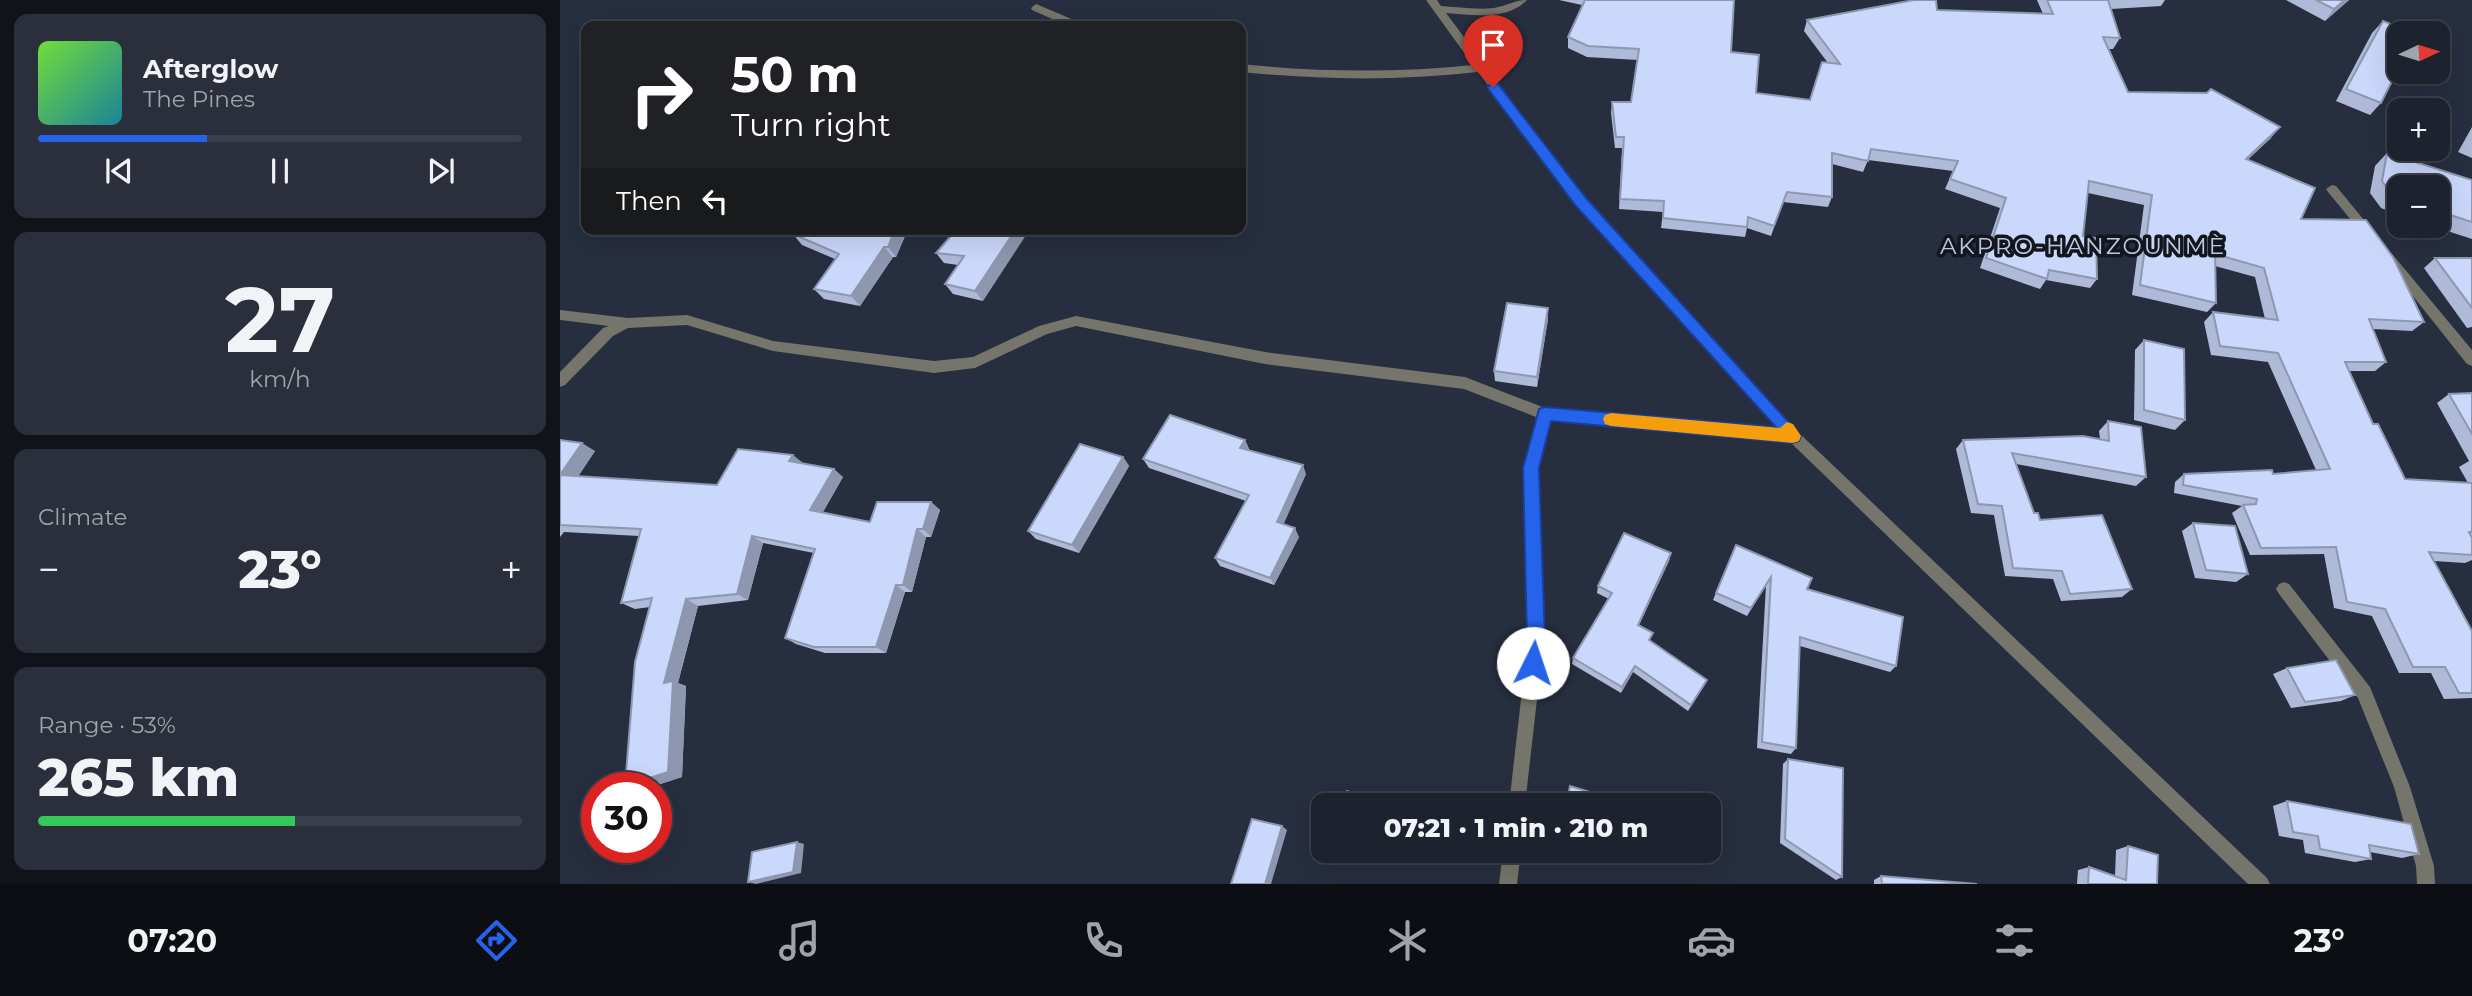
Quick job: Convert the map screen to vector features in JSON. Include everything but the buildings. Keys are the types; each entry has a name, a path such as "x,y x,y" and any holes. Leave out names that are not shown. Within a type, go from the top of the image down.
{"street":[{"path":"1434,4 1484,11 1513,8 1522,0"},
{"path":"1434,4 1581,202 1793,436 2261,884"},
{"path":"1036,8 1066,21"},
{"path":"1246,69 1395,76 1479,68"},
{"path":"2332,189 2472,360"},
{"path":"560,315 626,323 687,320 773,346 934,367 975,362 1044,330 1076,321 1265,358 1465,383 1544,414 1793,436"},
{"path":"560,381 608,332 626,323"},
{"path":"1518,793 1536,639 1531,468 1544,414"},
{"path":"2284,589 2364,693 2402,788 2425,866 2426,884"},
{"path":"1508,884 1510,863"}],"slow traffic":[{"path":"1611,419 1793,436 1787,429"}],"district":[{"name":"AKPRO-HANZOUNMÈ","path":"2083,246"}],"route":[{"path":"1493,87 1581,202 1793,436 1544,414 1531,468 1536,639 1533,663"}]}
